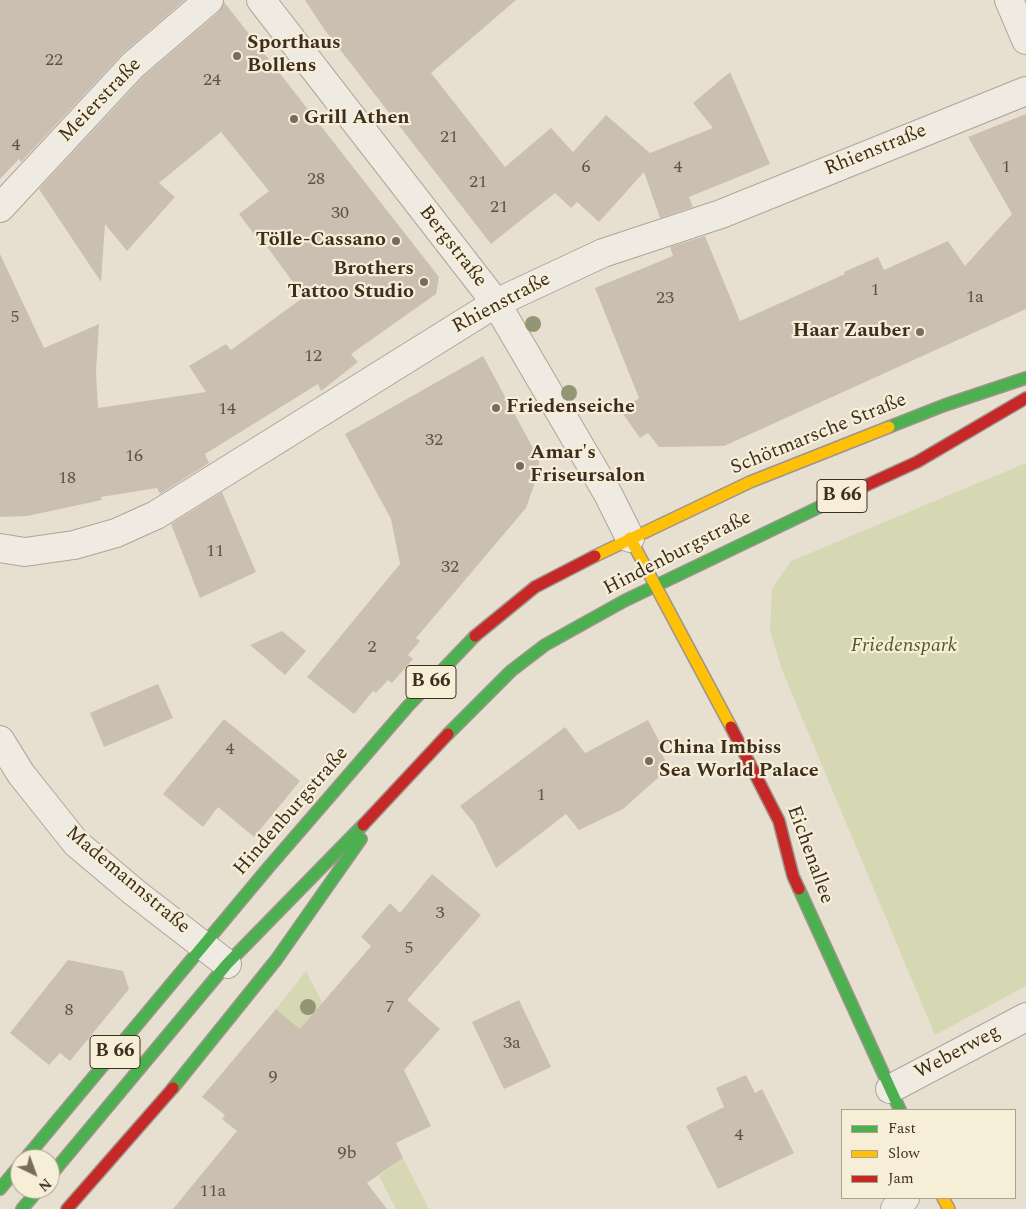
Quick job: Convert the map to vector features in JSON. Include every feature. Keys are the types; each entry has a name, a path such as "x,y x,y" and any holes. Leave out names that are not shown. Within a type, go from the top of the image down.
{"main road":[{"name":"Schötmarsche Straße","path":"630,538 750,482 945,406 1026,378"},
{"name":"Hindenburgstraße","path":"60,1164 227,964 388,800 448,734 511,670 545,645 654,586 749,539 917,462 1026,398"},
{"name":"Eichenallee","path":"630,538 654,586 683,634 779,821 793,876 895,1099"},
{"name":"Hindenburgstraße","path":"33,1149 408,706 477,633 535,587 630,538"},
{"name":"Hindenburgstraße","path":"67,1209 171,1091 276,960 388,800"},
{"path":"0,1189 10,1178"},
{"path":"22,1209 30,1199"}],"street":[{"name":"Meierstraße","path":"0,208 133,65 209,0"},
{"name":"Bergstraße","path":"261,0 496,303 608,494 630,538"},
{"path":"1009,0 1026,40"},
{"name":"Rhienstraße","path":"0,548 25,552 74,545 116,533 156,515 496,303 602,253 721,214 1026,90"},
{"name":"Mademannstraße","path":"0,740 26,781 76,843 134,892 227,964"},
{"name":"Weberweg","path":"895,1099 1026,1018"},
{"path":"895,1209 904,1199"}],"green space":[{"name":"Friedenspark","path":"1026,463 1026,986 935,1035 782,670 770,631 772,589 791,561"},
{"path":"306,971 335,1028 320,1046 276,1009"},
{"path":"403,1158 429,1209 396,1209 379,1176"}],"building":[{"path":"0,0 185,0 122,54 21,162 19,159 0,179"},
{"path":"305,0 516,0 431,73 505,167 551,128 573,152 606,115 650,153 713,128 693,103 730,72 770,164 689,197 693,207 660,218 644,172 599,222 577,202 571,208 555,193 491,244 324,29"},
{"path":"224,2 439,277 436,294 351,354 358,362 321,391 318,384 205,454 209,463 160,494 157,488 101,497 102,500 27,516 0,517 0,254 44,348 99,324 96,372 98,408 206,392 189,366 226,344 231,350 304,297 265,244 263,246 239,214 269,191 221,132 159,183 175,197 127,251 105,224 101,282 39,189 144,76 219,12"},
{"path":"1026,114 1026,309 724,446 659,447 648,433 640,438 621,411 639,398 595,288 673,256 670,247 705,236 740,321 845,274 844,272 878,257 884,270 948,241 965,266 1012,214 968,137"},
{"path":"483,356 539,459 538,474 526,508 416,638 420,641 408,655 413,659 392,683 388,680 376,693 373,691 354,714 307,677 400,564 391,519 345,434"},
{"path":"222,492 256,572 200,598 171,524"},
{"path":"282,631 306,651 285,675 250,645"},
{"path":"158,684 173,718 104,747 90,713"},
{"path":"224,719 300,781 254,837 218,807 203,827 163,794"},
{"path":"648,720 662,747 659,748 669,768 623,809 579,830 566,814 496,868 474,823 460,806 565,727 585,753"},
{"path":"432,874 481,915 407,1000 440,1029 404,1070 431,1126 396,1143 403,1158 367,1183 387,1209 173,1209 237,1131 222,1119 225,1115 202,1097 276,1009 300,1029 371,946 361,937 390,903 400,913"},
{"path":"68,960 123,971 129,989 70,1061 60,1053 49,1065 10,1033"},
{"path":"519,1000 551,1067 504,1089 472,1022"},
{"path":"746,1075 755,1093 762,1089 794,1153 718,1189 686,1126 724,1107 716,1088"}],"traffic: fast":[{"path":"889,427 945,405 1026,378"},
{"path":"448,734 511,671 545,645 624,601 832,501"},
{"path":"33,1149 268,868 408,706 475,636"},
{"path":"60,1164 227,964 363,825"},
{"path":"173,1088 276,960 361,839"},
{"path":"799,889 900,1109"},
{"path":"0,1189 10,1177"},
{"path":"22,1209 30,1199"}],"traffic: slow":[{"path":"595,556 750,482 889,427"},
{"path":"630,538 731,727"},
{"path":"944,1199 949,1209"}],"traffic: jam":[{"path":"832,501 917,462 1026,398"},
{"path":"475,636 535,587 595,556"},
{"path":"731,727 779,821 793,876 799,889"},
{"path":"363,825 448,734"},
{"path":"67,1209 173,1088"}],"place":[{"name":"Sporthaus Bollens","path":"237,56"},
{"name":"Grill Athen","path":"294,119"},
{"name":"Tölle-Cassano","path":"396,241"},
{"name":"Brothers Tattoo Studio","path":"424,282"},
{"name":"Haar Zauber","path":"920,332"},
{"name":"Friedenseiche","path":"496,408"},
{"name":"Amar's Friseursalon","path":"520,466"},
{"name":"China Imbiss Sea World Palace","path":"649,761"}]}
